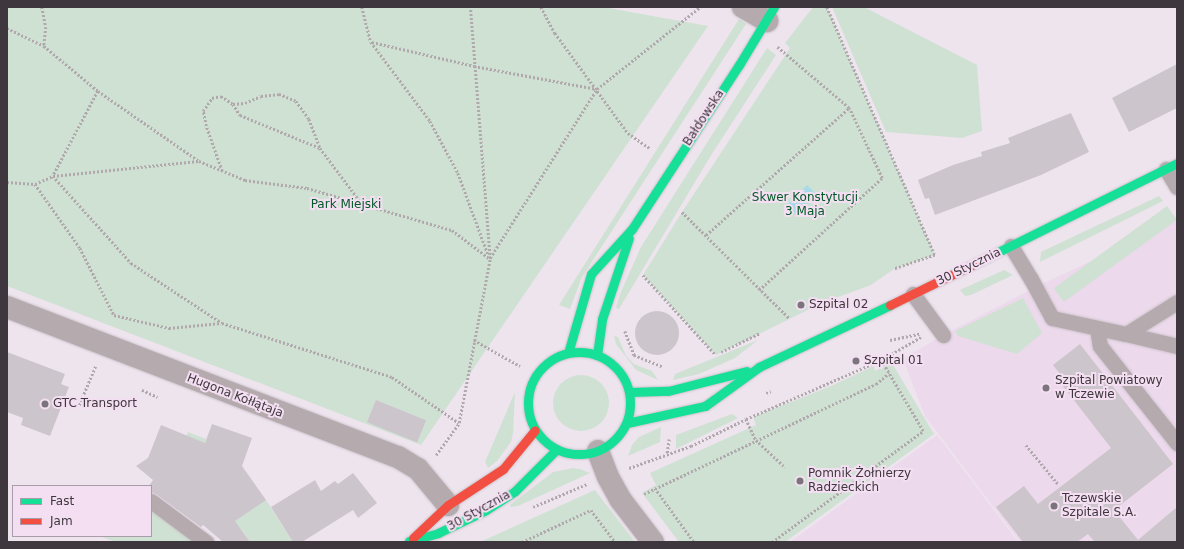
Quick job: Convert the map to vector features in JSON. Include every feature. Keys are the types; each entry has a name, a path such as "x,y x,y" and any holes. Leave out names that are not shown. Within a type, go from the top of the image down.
{"street":[{"path":"743,7 767,20"},
{"name":"Bałdowska","path":"568,353 578,314 591,274 632,229 767,20"},
{"name":"30 Stycznia","path":"627,423 705,406 759,367 800,346 913,294 1172,166"},
{"name":"Bałdowska","path":"597,355 602,319 632,229"},
{"name":"Hugona Kołłątaja","path":"7,307 398,457 418,469 431,482 448,505"},
{"path":"583,352 597,355 612,363 623,376 630,392 631,408 627,423 615,440 598,451 584,454 570,454 557,449 544,441 535,430 529,414 528,398 532,382 541,369 553,359 568,353 583,352"},
{"name":"30 Stycznia","path":"630,392 668,391 759,367"},
{"name":"30 Stycznia","path":"409,542 448,505 503,469 535,430"},
{"name":"30 Stycznia","path":"409,542 440,538 515,492 557,449"},
{"path":"598,451 608,477 620,499 653,542"}],"lane":[{"path":"1172,166 1177,187"},
{"path":"1011,246 1052,318 1177,346"},
{"path":"913,294 943,335"},
{"path":"1126,334 1177,302"},
{"path":"1097,328 1100,346 1177,443"},
{"path":"152,502 201,540"}],"path":[{"path":"42,7 46,27 44,46"},
{"path":"362,7 372,42 430,121 458,173 490,259"},
{"path":"434,457 459,423 490,259 470,7"},
{"path":"541,7 555,33 628,133 651,149"},
{"path":"490,259 597,89 700,7"},
{"path":"827,7 935,256 894,269"},
{"path":"759,290 882,178 849,108 783,51 767,20"},
{"path":"7,28 44,46 98,91 199,161 245,180 307,188 452,230 490,259"},
{"path":"372,42 474,66 597,89"},
{"path":"53,176 98,91"},
{"path":"232,104 245,103 261,96 279,94 296,101 309,119 320,148 363,205"},
{"path":"222,171 206,126 203,111 212,98 222,96 232,104 240,115 320,148"},
{"path":"706,235 849,108"},
{"path":"7,182 35,184 53,176 199,161"},
{"path":"53,176 131,263 222,323 392,378 459,423"},
{"path":"35,184 80,248 114,316 169,328 222,323"},
{"path":"682,212 759,290 789,318"},
{"path":"643,275 716,354"},
{"path":"625,330 634,355 667,368"},
{"path":"708,357 760,333"},
{"path":"667,453 691,446 746,419 881,360 923,335 890,340"},
{"path":"474,340 520,366"},
{"path":"772,542 923,431 881,360"},
{"path":"79,405 98,361"},
{"path":"640,496 876,384 889,373"},
{"path":"142,390 158,397"},
{"path":"746,419 756,440 785,467"},
{"path":"1026,445 1058,484"},
{"path":"655,488 694,542"},
{"path":"522,542 591,510 615,542"}],"shaded area":[{"name":"Szpital Powiatowy w Tczewie","path":"1177,220 1177,542 1020,542 925,416 903,359 943,335 1036,287"},
{"path":"937,435 1018,542 790,542"}],"green space":[{"name":"Park Miejski","path":"7,7 603,7 708,26 421,445 7,286"},
{"name":"Skwer Konstytucji 3 Maja","path":"813,7 827,7 935,255 894,269 871,285 822,303 716,355 643,275 682,212 790,48 785,43"},
{"path":"832,7 864,7 977,65 982,131 962,138 886,132"},
{"path":"739,19 746,24 582,277 570,309 559,305"},
{"path":"767,48 776,55 710,157 619,309 616,308 620,294 641,247"},
{"path":"1159,196 1163,201 1040,262 1041,252"},
{"path":"1167,206 1177,220 1064,302 1054,288"},
{"path":"1004,270 1013,275 971,295 965,296 960,290"},
{"path":"1023,298 1042,333 1017,354 958,336 955,331"},
{"path":"614,336 618,337 626,356 634,364 652,371 658,380 636,370 616,344"},
{"path":"758,340 735,358 699,374 673,380 675,374"},
{"path":"892,363 934,434 785,542 679,542 642,493 656,485 650,473 756,425 753,417 831,386 874,366 875,371"},
{"path":"576,375 586,375 601,383 607,392 609,403 607,414 601,423 586,431 576,431 565,426 558,419 553,408 553,398 558,387 565,380"},
{"path":"515,392 513,433 511,442 497,461 488,468 485,462"},
{"path":"732,414 738,418 676,449 676,435"},
{"path":"661,427 660,442 628,456 632,445 639,437"},
{"path":"188,432 206,439 198,464 266,500 293,542 250,542 242,530 173,475"},
{"path":"573,468 590,473 518,506 511,507 510,505 553,472"},
{"path":"595,490 635,542 480,542"},
{"path":"152,502 196,542 116,542 102,537 152,537"}],"water":[{"path":"807,185 817,195 796,215 786,206"}],"building":[{"path":"1177,64 1177,108 1129,132 1112,98"},
{"path":"1071,113 1089,152 1041,175 935,215 929,198 925,199 918,180 953,165 982,156 981,152 1010,143 1008,138"},
{"path":"653,311 661,311 673,317 679,329 679,337 673,349 661,355 653,355 641,349 635,337 635,329 641,317"},
{"path":"1080,344 1173,464 1114,510 1138,540 1177,507 1177,542 1095,542 1088,534 1077,542 1023,542 996,507 1024,486 1038,504 1111,448 1056,377 1060,374 1053,365"},
{"path":"7,352 65,374 61,384 69,387 50,436 21,425 23,418 7,412"},
{"path":"376,400 426,420 417,442 367,422"},
{"path":"212,424 252,438 242,466 266,500 235,521 250,542 223,542 203,525 201,527 152,492 152,485 150,485 153,480 136,466 148,458 161,425 205,443"},
{"path":"353,473 377,503 358,518 353,510 302,542 293,542 271,507 315,480 321,491 335,481 338,484"}],"traffic: fast":[{"path":"568,353 591,274 632,229 739,65 774,7"},
{"path":"990,256 1177,163"},
{"path":"597,355 602,319 629,238"},
{"path":"627,423 705,406 759,367 890,305"},
{"path":"579,352 599,356 607,360 615,367 622,375 626,383 630,403 626,423 622,431 615,439 607,446 599,450 579,454 559,450 551,446 543,439 536,431 532,423 528,403 532,383 536,375 543,367 551,360 559,356 579,352"},
{"path":"630,392 668,391 747,371"},
{"path":"409,541 438,533 486,510 515,491 557,449"}],"traffic: jam":[{"path":"890,305 990,256"},
{"path":"413,538 448,505 503,469 535,430"}],"place":[{"name":"Szpital 02","path":"801,305"},
{"name":"Szpital 01","path":"856,361"},
{"name":"Szpital Powiatowy w Tczewie","path":"1046,388"},
{"name":"GTC Transport","path":"45,404"},
{"name":"Pomnik Żołnierzy Radzieckich","path":"800,481"},
{"name":"Tczewskie Szpitale S.A.","path":"1054,506"}]}
